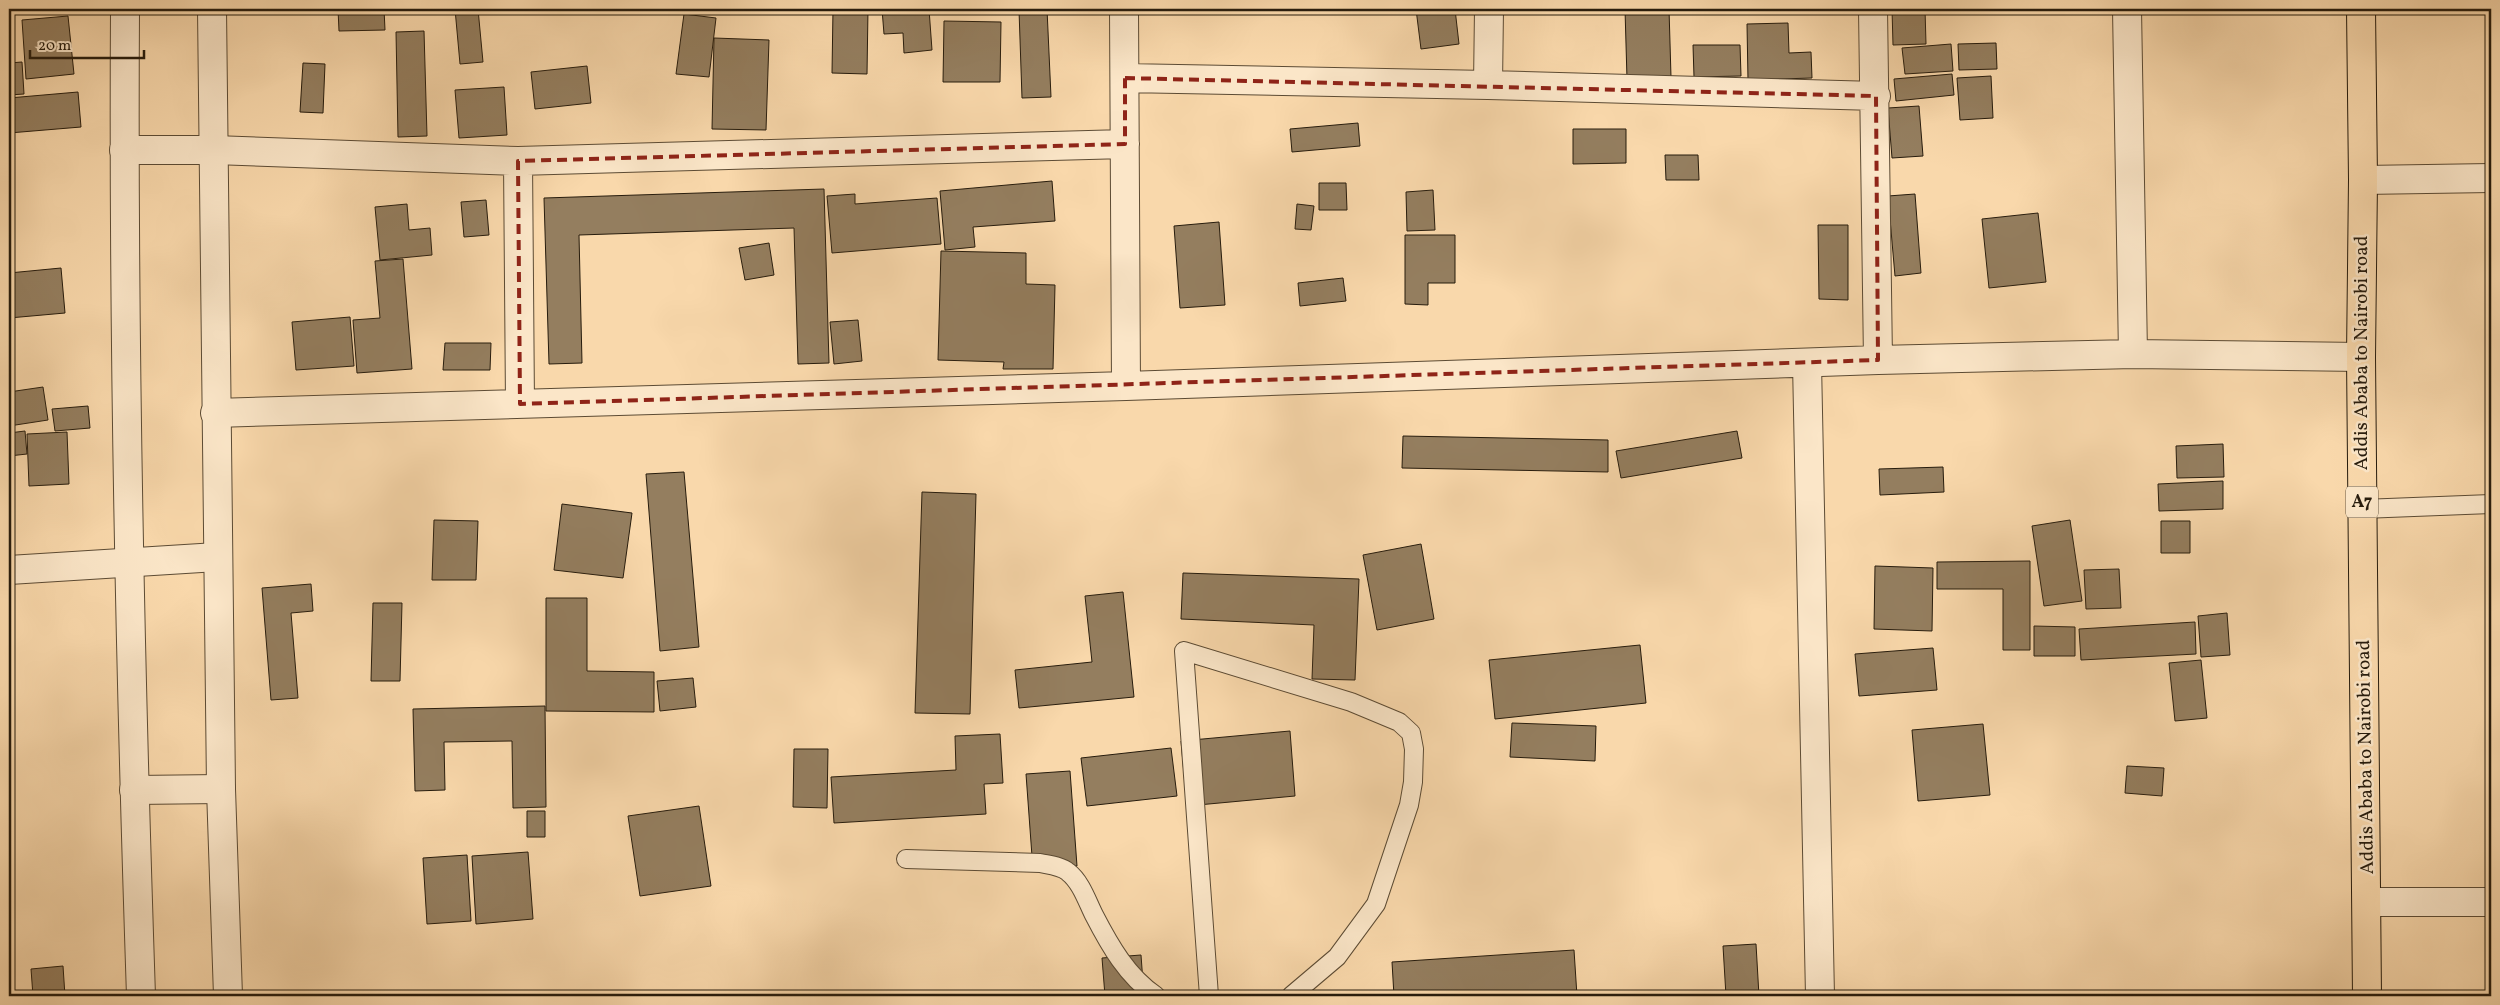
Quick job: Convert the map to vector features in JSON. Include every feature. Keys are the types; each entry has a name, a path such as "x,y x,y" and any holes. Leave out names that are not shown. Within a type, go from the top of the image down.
{"highway":[{"name":"Addis Ababa to Nairobi road","path":"2361,9 2364,180 2361,357 2368,902 2367,996"}],"street":[{"path":"125,9 124,150 130,561 134,790 141,996"},
{"path":"212,9 217,557 221,789 228,996"},
{"path":"1124,9 1126,386"},
{"path":"1488,85 1489,9"},
{"path":"1873,9 1876,96 1878,360"},
{"path":"2127,9 2132,354"},
{"path":"1125,78 1488,85 1876,96"},
{"path":"124,150 214,150 518,160 1125,144"},
{"path":"518,160 520,404"},
{"path":"2364,180 2491,178"},
{"path":"215,413 1126,386 1878,360 2132,354 2361,357"},
{"path":"1807,363 1820,996"},
{"path":"9,570 217,557"},
{"path":"134,790 221,789"},
{"path":"2368,902 2491,902"}],"lane":[{"path":"2362,509 2491,504"},
{"path":"1208,996 1184,651 1352,702 1399,722 1411,733 1414,749 1413,782 1409,805 1376,904 1337,957 1291,996"},
{"path":"906,859 1040,863 1068,872 1080,886 1100,926 1128,972 1156,996"}],"highlighted area":[{"path":"1125,78 1876,96 1878,360 520,404 518,161 1125,144"}],"building":[{"path":"338,9 384,9 385,30 339,31"},
{"path":"455,9 478,9 483,62 460,64"},
{"path":"833,9 868,9 867,74 832,73"},
{"path":"882,9 929,9 932,50 904,53 903,33 884,34"},
{"path":"1047,9 1051,97 1022,98 1019,10"},
{"path":"1416,9 1455,9 1459,44 1421,49"},
{"path":"1625,9 1669,9 1671,77 1627,79"},
{"path":"1892,9 1925,9 1926,44 1893,45"},
{"path":"684,14 716,18 709,77 676,74"},
{"path":"68,16 74,74 26,79 22,20"},
{"path":"944,21 1001,22 1000,82 943,82"},
{"path":"1788,23 1789,53 1811,52 1812,78 1748,80 1747,24"},
{"path":"424,31 427,136 398,137 396,32"},
{"path":"714,38 769,40 766,130 712,129"},
{"path":"1996,43 1997,69 1959,70 1958,44"},
{"path":"1951,44 1953,71 1905,74 1902,48"},
{"path":"1693,45 1740,45 1741,76 1694,77"},
{"path":"22,62 24,94 9,95 9,63"},
{"path":"303,63 325,64 323,113 300,112"},
{"path":"587,66 591,103 535,109 531,72"},
{"path":"1952,74 1954,95 1896,101 1894,79"},
{"path":"1991,76 1993,118 1960,120 1957,78"},
{"path":"504,87 507,135 459,138 455,90"},
{"path":"78,92 81,127 9,133 9,98"},
{"path":"1919,106 1923,156 1892,158 1888,108"},
{"path":"1358,123 1360,146 1292,152 1290,129"},
{"path":"1573,129 1626,129 1626,163 1573,164"},
{"path":"1665,155 1698,155 1699,180 1666,180"},
{"path":"1052,181 1055,221 973,227 975,247 945,250 940,191"},
{"path":"1319,183 1346,183 1347,210 1319,210"},
{"path":"824,189 829,363 798,364 794,228 579,235 582,363 549,364 544,198"},
{"path":"1433,190 1435,230 1407,231 1406,192"},
{"path":"855,194 855,204 937,198 941,244 832,253 827,196"},
{"path":"1915,194 1921,273 1895,276 1888,196"},
{"path":"486,200 489,235 464,237 461,202"},
{"path":"407,204 409,230 430,228 432,255 380,260 375,207"},
{"path":"1297,204 1314,206 1311,230 1295,229"},
{"path":"2038,213 2046,282 1989,288 1982,219"},
{"path":"1219,222 1225,305 1180,308 1174,226"},
{"path":"1818,225 1848,225 1848,300 1819,299"},
{"path":"1405,235 1455,235 1455,283 1428,283 1428,305 1405,304"},
{"path":"769,243 774,275 745,280 739,248"},
{"path":"941,251 1026,253 1026,284 1055,285 1053,369 1003,369 1004,362 938,360"},
{"path":"403,259 412,369 357,373 353,320 380,318 375,261"},
{"path":"61,268 65,313 9,318 9,273"},
{"path":"1343,278 1346,301 1300,306 1298,283"},
{"path":"350,317 354,366 296,370 292,322"},
{"path":"858,320 862,361 834,364 830,322"},
{"path":"445,343 491,343 490,370 443,370"},
{"path":"43,387 48,420 9,426 9,392"},
{"path":"88,406 90,428 55,431 52,409"},
{"path":"25,431 27,454 9,456 9,433"},
{"path":"1737,431 1742,458 1621,478 1616,451"},
{"path":"67,432 69,484 29,486 27,434"},
{"path":"1403,436 1608,440 1608,472 1402,468"},
{"path":"2223,444 2224,477 2177,478 2176,446"},
{"path":"1943,467 1944,492 1880,495 1879,469"},
{"path":"684,472 699,647 660,651 646,474"},
{"path":"2223,481 2223,509 2159,511 2158,484"},
{"path":"922,492 976,494 970,714 915,713"},
{"path":"562,504 632,513 623,578 554,570"},
{"path":"434,520 478,521 476,580 432,580"},
{"path":"2070,520 2082,601 2044,606 2032,526"},
{"path":"2161,521 2190,521 2190,553 2161,553"},
{"path":"1421,544 1434,619 1377,630 1363,555"},
{"path":"2030,561 2030,650 2003,650 2003,589 1937,589 1937,562"},
{"path":"1875,566 1933,568 1932,631 1874,629"},
{"path":"2119,569 2121,608 2086,609 2084,570"},
{"path":"1183,573 1359,579 1355,680 1312,679 1314,625 1181,619"},
{"path":"311,584 313,611 291,613 298,698 271,700 262,588"},
{"path":"1123,592 1134,697 1019,708 1015,670 1092,662 1085,596"},
{"path":"546,598 587,598 587,671 654,672 654,712 546,711"},
{"path":"373,603 402,603 400,681 371,681"},
{"path":"2227,613 2230,655 2201,657 2198,616"},
{"path":"2195,622 2196,654 2081,660 2079,629"},
{"path":"2034,626 2075,627 2075,656 2034,656"},
{"path":"1640,645 1646,703 1495,719 1489,660"},
{"path":"1933,648 1937,690 1859,696 1855,654"},
{"path":"2201,660 2207,718 2175,721 2169,663"},
{"path":"693,678 696,707 660,711 657,681"},
{"path":"545,706 546,807 513,808 512,741 444,742 445,790 415,791 413,709"},
{"path":"1512,723 1596,726 1595,761 1510,757"},
{"path":"1983,724 1990,795 1918,801 1912,730"},
{"path":"1290,731 1295,796 1187,806 1181,741"},
{"path":"1000,734 1003,783 984,784 986,814 834,823 831,777 956,770 955,736"},
{"path":"1171,748 1177,796 1087,806 1081,758"},
{"path":"794,749 828,749 827,808 793,807"},
{"path":"2127,766 2164,768 2162,796 2125,793"},
{"path":"1070,771 1077,866 1033,870 1026,774"},
{"path":"699,806 711,886 640,896 628,816"},
{"path":"527,811 545,811 545,837 527,837"},
{"path":"528,852 533,919 476,924 472,856"},
{"path":"467,855 471,921 427,924 423,858"},
{"path":"1756,944 1759,996 1726,996 1723,946"},
{"path":"1574,950 1577,996 1394,996 1392,962"},
{"path":"1141,955 1144,996 1105,996 1102,958"},
{"path":"63,966 65,996 33,996 31,969"}]}
